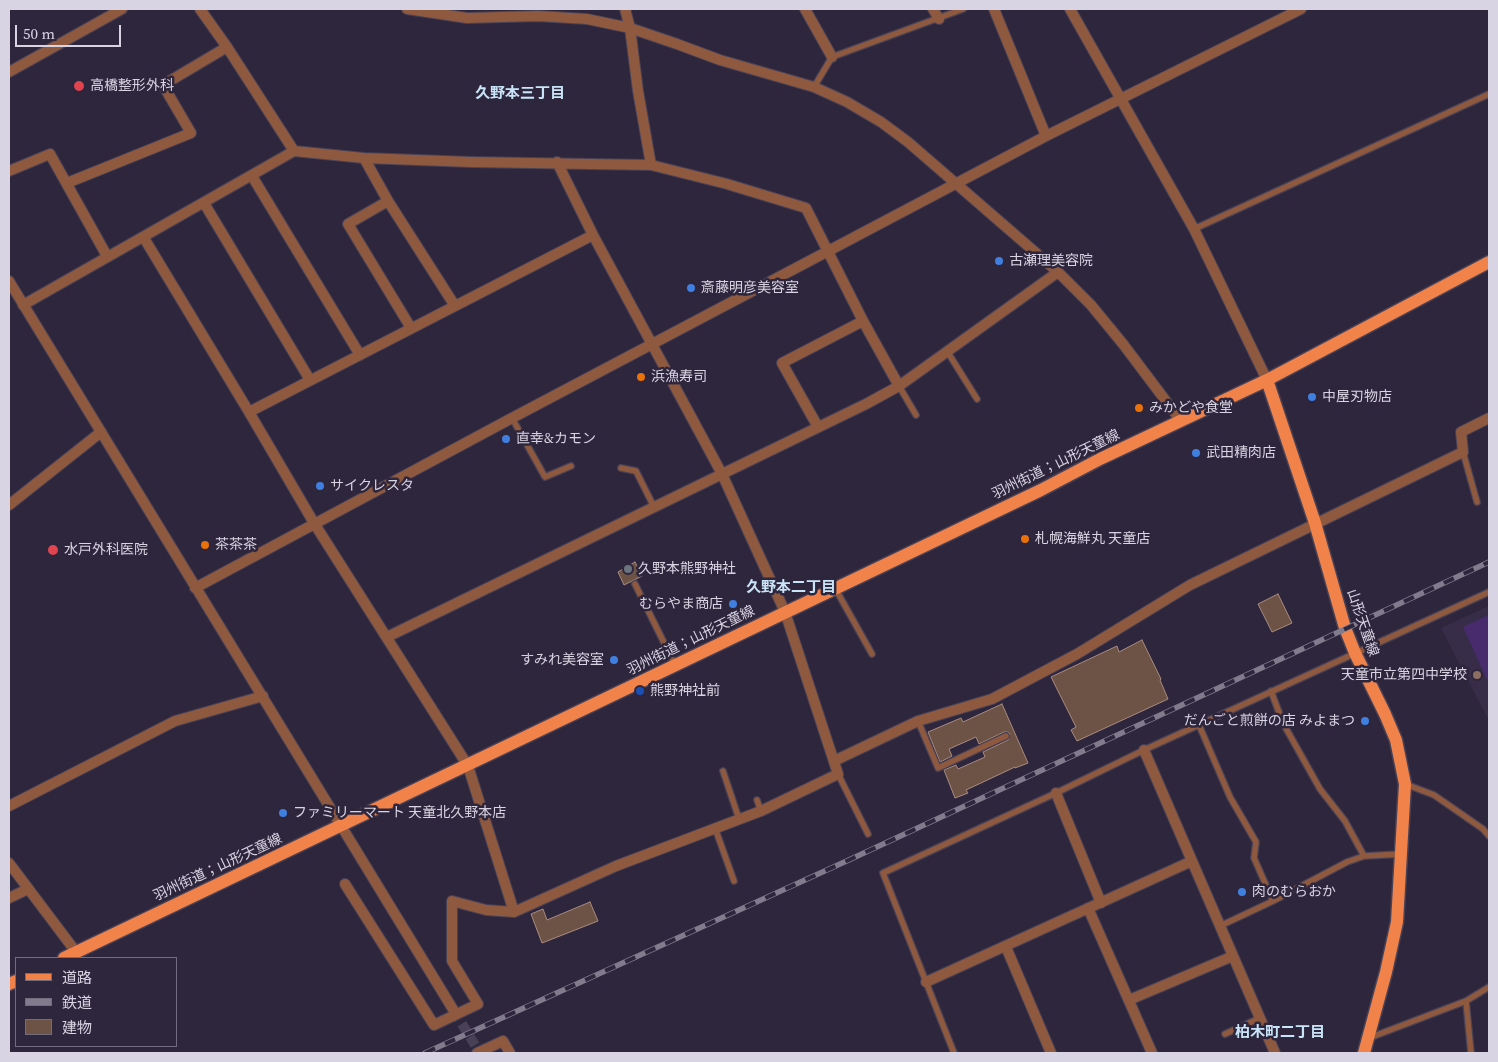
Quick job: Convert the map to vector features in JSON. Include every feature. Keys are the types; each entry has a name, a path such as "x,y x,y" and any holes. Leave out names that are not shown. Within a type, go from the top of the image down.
{"main road":[{"name":"羽州街道；山形天童線","path":"66,957 468,766 1267,380 1489,262"},
{"name":"山形天童線","path":"1267,380 1315,522 1345,628 1396,740 1405,784 1397,922 1386,972 1364,1053"}],"street":[{"path":"9,72 122,9"},
{"path":"200,9 227,47 294,152"},
{"path":"407,9 443,11 466,18 538,16 587,19 630,28 720,60 814,87 847,102 881,122 908,142 1058,272 1091,305 1181,421"},
{"path":"625,9 630,28 638,91 651,165"},
{"path":"805,9 832,57"},
{"path":"933,9 939,19"},
{"path":"994,9 1046,136"},
{"path":"1070,9 1194,229 1267,380"},
{"path":"195,588 314,523 1046,136 1301,9"},
{"path":"67,183 191,133 163,85 227,47"},
{"path":"23,305 294,152 364,158 471,162 651,165 728,184 806,208 863,321 899,386"},
{"path":"9,171 50,154 107,256"},
{"path":"364,158 388,201 455,306"},
{"path":"345,884 434,1026 478,1004 452,961 452,901 486,910 514,912 616,866 761,811 838,774 785,612 722,474 593,235 557,162"},
{"path":"252,176 360,355"},
{"path":"388,201 348,224 411,328"},
{"path":"204,203 310,380"},
{"path":"249,412 593,235"},
{"path":"144,238 314,523 468,766 514,912"},
{"path":"387,637 899,386 1058,272"},
{"path":"9,281 454,1011"},
{"path":"818,427 782,364 863,321"},
{"path":"834,761 918,721 992,699 1077,654 1190,585 1315,522 1463,452 1461,432 1489,418"},
{"path":"9,505 101,432"},
{"path":"9,806 175,721 263,696"},
{"path":"1144,750 1275,1053"},
{"path":"1056,793 1100,903"},
{"path":"926,982 1192,861"},
{"path":"9,863 76,952"},
{"path":"9,898 28,889"},
{"path":"1088,908 1152,1053"},
{"path":"1006,947 1051,1053"},
{"path":"1129,1000 1233,956"},
{"path":"477,1053 503,1042 510,1053"}],"lane":[{"path":"814,87 832,57 963,9"},
{"path":"1194,229 1489,94"},
{"path":"947,351 977,398"},
{"path":"899,386 916,415"},
{"path":"512,418 545,477 571,466"},
{"path":"1463,452 1477,502"},
{"path":"621,468 636,471 654,507"},
{"path":"635,584 675,665"},
{"path":"835,588 872,654"},
{"path":"954,1053 883,873 1271,691 1489,592"},
{"path":"1271,691 1282,723 1320,789 1345,821 1364,856"},
{"path":"918,721 938,768 1006,736"},
{"path":"1199,725 1230,797 1256,842 1254,858 1273,901"},
{"path":"723,772 739,818"},
{"path":"838,774 868,834"},
{"path":"1405,784 1434,795 1483,829 1489,836"},
{"path":"757,800 761,811"},
{"path":"715,828 734,881"},
{"path":"1220,926 1273,901 1347,862 1364,856 1401,854"},
{"path":"1367,1038 1466,1001 1489,987"},
{"path":"1466,1001 1471,1053"},
{"path":"1225,1034 1260,1018"}],"shaded area":[{"name":"天童市立第四中学校","path":"1489,606 1489,721 1441,628"},
{"path":"1489,615 1489,684 1463,627"}],"building":[{"path":"635,562 642,576 624,585 618,572"},
{"path":"1278,594 1292,623 1272,632 1258,604"},
{"path":"1142,640 1161,679 1168,699 1077,741 1071,730 1076,727 1051,677 1117,646 1119,652"},
{"path":"1002,704 1028,763 1015,767 966,790 968,793 955,798 944,770 956,765 958,769 985,757 983,752 1008,740 1010,734 1004,732 979,744 976,737 949,749 952,756 940,762 928,732 961,718 963,722"},
{"path":"590,902 598,921 542,943 531,914 543,909 547,920"}],"tunnel":[{"path":"454,1011 480,1053"}],"railway":[{"path":"425,1053 851,859 1489,562"}],"place":[{"name":"高橋整形外科","path":"79,86"},
{"name":"古瀬理美容院","path":"999,261"},
{"name":"斎藤明彦美容室","path":"691,288"},
{"name":"浜漁寿司","path":"641,377"},
{"name":"中屋刃物店","path":"1312,397"},
{"name":"みかどや食堂","path":"1139,408"},
{"name":"直幸&カモン","path":"506,439"},
{"name":"武田精肉店","path":"1196,453"},
{"name":"サイクレスタ","path":"320,486"},
{"name":"札幌海鮮丸 天童店","path":"1025,539"},
{"name":"茶茶茶","path":"205,545"},
{"name":"水戸外科医院","path":"53,550"},
{"name":"久野本熊野神社","path":"628,569"},
{"name":"むらやま商店","path":"733,604"},
{"name":"すみれ美容室","path":"614,660"},
{"name":"天童市立第四中学校","path":"1477,675"},
{"name":"熊野神社前","path":"640,691"},
{"name":"だんごと煎餅の店 みよまつ","path":"1365,721"},
{"name":"ファミリーマート 天童北久野本店","path":"283,813"},
{"name":"肉のむらおか","path":"1242,892"}],"district":[{"name":"久野本三丁目","path":"520,94"},
{"name":"久野本二丁目","path":"791,588"},
{"name":"柏木町二丁目","path":"1280,1033"}]}
